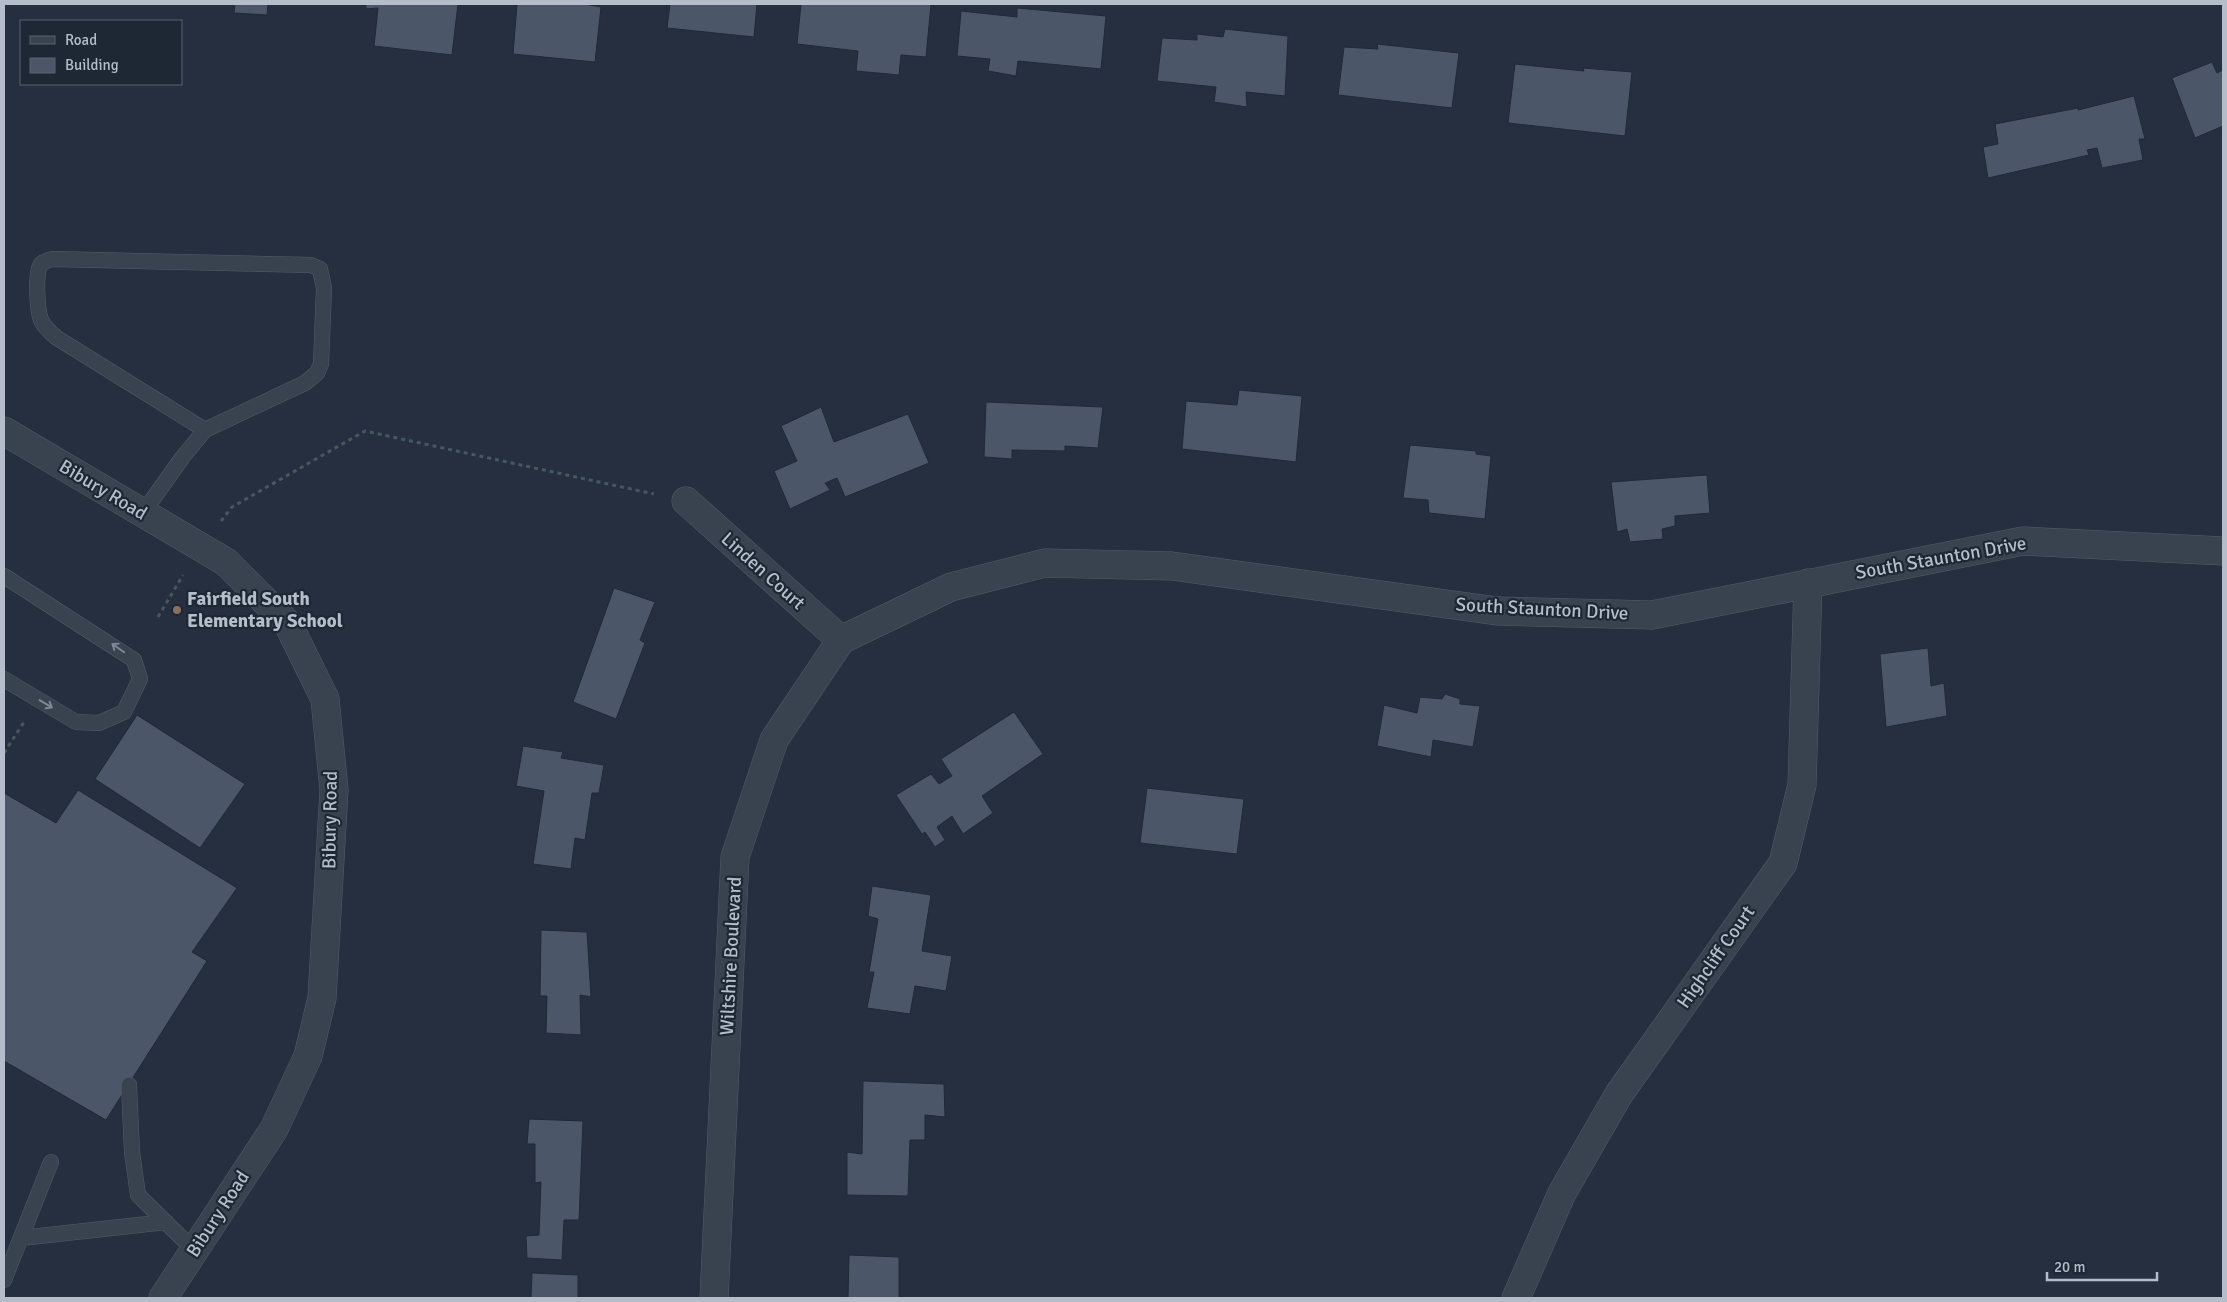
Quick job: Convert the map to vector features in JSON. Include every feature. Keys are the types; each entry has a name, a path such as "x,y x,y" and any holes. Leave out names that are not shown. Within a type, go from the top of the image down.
{"street":[{"name":"Bibury Road","path":"4,431 226,562 288,624 325,699 334,790 322,998 308,1056 274,1129 162,1298"},
{"name":"Linden Court","path":"686,502 841,640"},
{"name":"South Staunton Drive","path":"841,640 951,588 1045,563 1172,566 1496,611 1652,615 2023,541 2223,551"},
{"name":"Highcliff Court","path":"1516,1298 1562,1193 1619,1094 1783,863 1802,785 1808,583"},
{"name":"Wiltshire Boulevard","path":"714,1298 735,856 774,740 841,640"}],"lane":[{"path":"143,513 182,458 205,430 306,383 317,373 321,364 324,288 320,269 311,265 52,259 43,262 38,273 39,310 42,322 47,329 57,338 205,430"},
{"path":"4,576 134,660 140,679 124,712 99,723 76,722 4,679"},
{"path":"129,1085 132,1152 138,1195 194,1250"},
{"path":"4,1280 51,1162"},
{"path":"21,1238 166,1222"}],"path":[{"path":"158,616 201,547 232,507 365,431 686,502"},
{"path":"4,753 24,721"}],"building":[{"path":"235,4 268,4 267,15 234,13"},
{"path":"366,4 458,4 452,55 374,46 378,8 366,9"},
{"path":"517,4 584,4 601,7 595,62 513,54"},
{"path":"670,4 757,4 754,37 667,28"},
{"path":"801,4 931,4 926,57 901,55 899,75 856,71 858,51 797,44"},
{"path":"1017,8 1106,16 1101,69 1018,61 1016,76 988,71 990,59 957,56 961,11 1017,17"},
{"path":"1225,29 1288,36 1285,96 1246,92 1247,107 1214,102 1216,87 1157,81 1162,38 1197,40 1197,34 1223,37"},
{"path":"1377,44 1459,53 1452,108 1338,95 1344,47 1378,49"},
{"path":"2212,62 2217,73 2223,70 2223,126 2195,138 2172,78"},
{"path":"1515,64 1584,71 1583,68 1632,72 1625,136 1508,123"},
{"path":"2134,96 2145,139 2139,139 2143,160 2102,168 2097,148 2087,150 2089,155 1988,178 1983,147 1998,144 1995,124 2078,108 2078,110"},
{"path":"1239,390 1302,396 1296,462 1182,449 1186,401 1237,405"},
{"path":"986,402 1103,407 1098,448 1065,446 1065,451 1012,450 1012,459 984,457"},
{"path":"821,407 834,442 908,414 929,463 845,497 837,478 825,483 830,490 790,509 774,471 797,461 781,426"},
{"path":"1410,445 1476,451 1476,454 1491,456 1485,519 1429,513 1428,500 1403,498"},
{"path":"1707,475 1710,513 1675,516 1675,526 1662,529 1663,539 1630,542 1627,529 1617,532 1611,482"},
{"path":"614,588 655,602 640,640 645,643 616,719 573,702"},
{"path":"1928,648 1931,686 1944,683 1947,716 1886,727 1880,654"},
{"path":"1445,694 1460,699 1460,704 1480,706 1473,747 1433,740 1431,757 1377,746 1384,705 1417,713 1420,697 1442,699"},
{"path":"1014,712 1043,754 982,796 993,813 963,834 952,816 937,827 945,840 935,847 925,832 922,834 896,795 931,774 939,784 952,776 941,759"},
{"path":"137,715 245,784 200,848 95,779"},
{"path":"523,746 563,752 561,758 604,765 599,793 592,793 585,840 575,838 571,869 533,864 544,791 516,786"},
{"path":"1147,788 1244,799 1237,854 1140,843"},
{"path":"78,790 237,888 192,952 207,961 106,1120 4,1061 4,793 56,823"},
{"path":"872,886 931,895 922,951 952,956 946,991 915,986 910,1014 867,1008 874,972 869,972 878,919 868,916"},
{"path":"541,930 587,932 591,997 580,995 581,1035 546,1033 547,996 540,996"},
{"path":"863,1081 944,1084 945,1117 925,1115 925,1140 910,1140 908,1196 847,1195 847,1152 862,1154"},
{"path":"529,1119 583,1121 579,1220 564,1220 562,1260 527,1258 526,1236 539,1235 541,1182 535,1183 535,1144 527,1144"},
{"path":"849,1255 899,1257 899,1298 848,1298"},
{"path":"532,1273 578,1275 578,1298 531,1298"}],"place":[{"name":"Fairfield South Elementary School","path":"177,610"}]}
